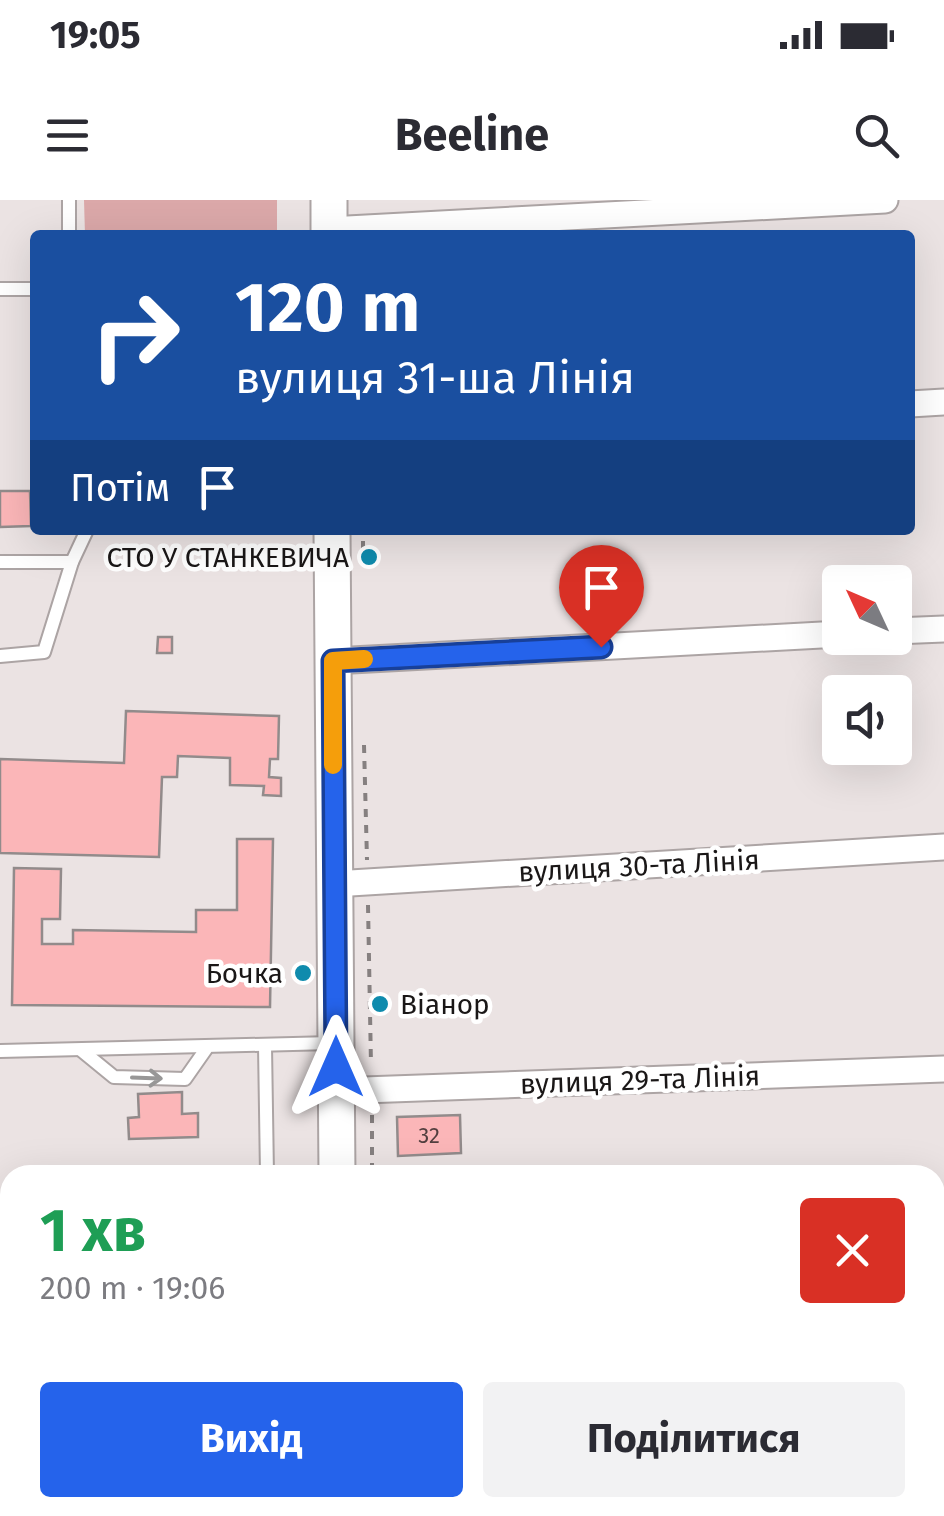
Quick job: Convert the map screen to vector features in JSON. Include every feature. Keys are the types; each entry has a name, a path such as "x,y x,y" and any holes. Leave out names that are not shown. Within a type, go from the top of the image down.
{"main road":[{"path":"332,535 333,661 351,883 336,1043 337,1165"}],"street":[{"path":"329,222 885,200"},
{"path":"915,404 944,402"},
{"path":"912,630 944,629"},
{"path":"333,661 822,635"},
{"name":"вулиця 30-та Лінія","path":"351,883 944,848"},
{"name":"вулиця 29-та Лінія","path":"336,1090 944,1069"}],"lane":[{"path":"68,200 69,230"},
{"path":"0,289 30,289"},
{"path":"0,656 44,652 72,562 85,535"},
{"path":"0,562 72,562"},
{"path":"0,1051 336,1043"},
{"path":"265,1046 266,1165"},
{"path":"81,1050 114,1077 184,1079 206,1049"}],"path":[{"path":"363,535 363,567"},
{"path":"364,734 351,883 372,1090 372,1165"}],"shaded area":[{"path":"84,200 277,200 277,230 85,230"}],"building":[{"path":"0,491 30,491 30,526 0,527"},
{"path":"158,637 172,637 172,653 157,653"},
{"path":"126,711 279,716 278,759 270,759 269,777 281,778 281,796 263,795 264,786 230,785 230,758 178,756 177,777 162,777 159,857 0,853 0,759 124,763"},
{"path":"237,839 273,839 270,1007 12,1005 14,868 61,869 60,919 42,919 42,944 73,944 73,930 196,932 196,910 237,910"},
{"path":"182,1092 182,1114 198,1113 198,1137 129,1139 128,1118 139,1117 138,1094"},
{"path":"460,1115 461,1153 398,1156 397,1117"}],"slow traffic":[{"path":"333,765 333,661 364,659"}],"place":[{"name":"СТО У СТАНКЕВИЧА","path":"369,557"},
{"name":"Бочка","path":"303,973"},
{"name":"Віанор","path":"380,1004"}],"route":[{"path":"336,1067 333,661 601,647"}]}
